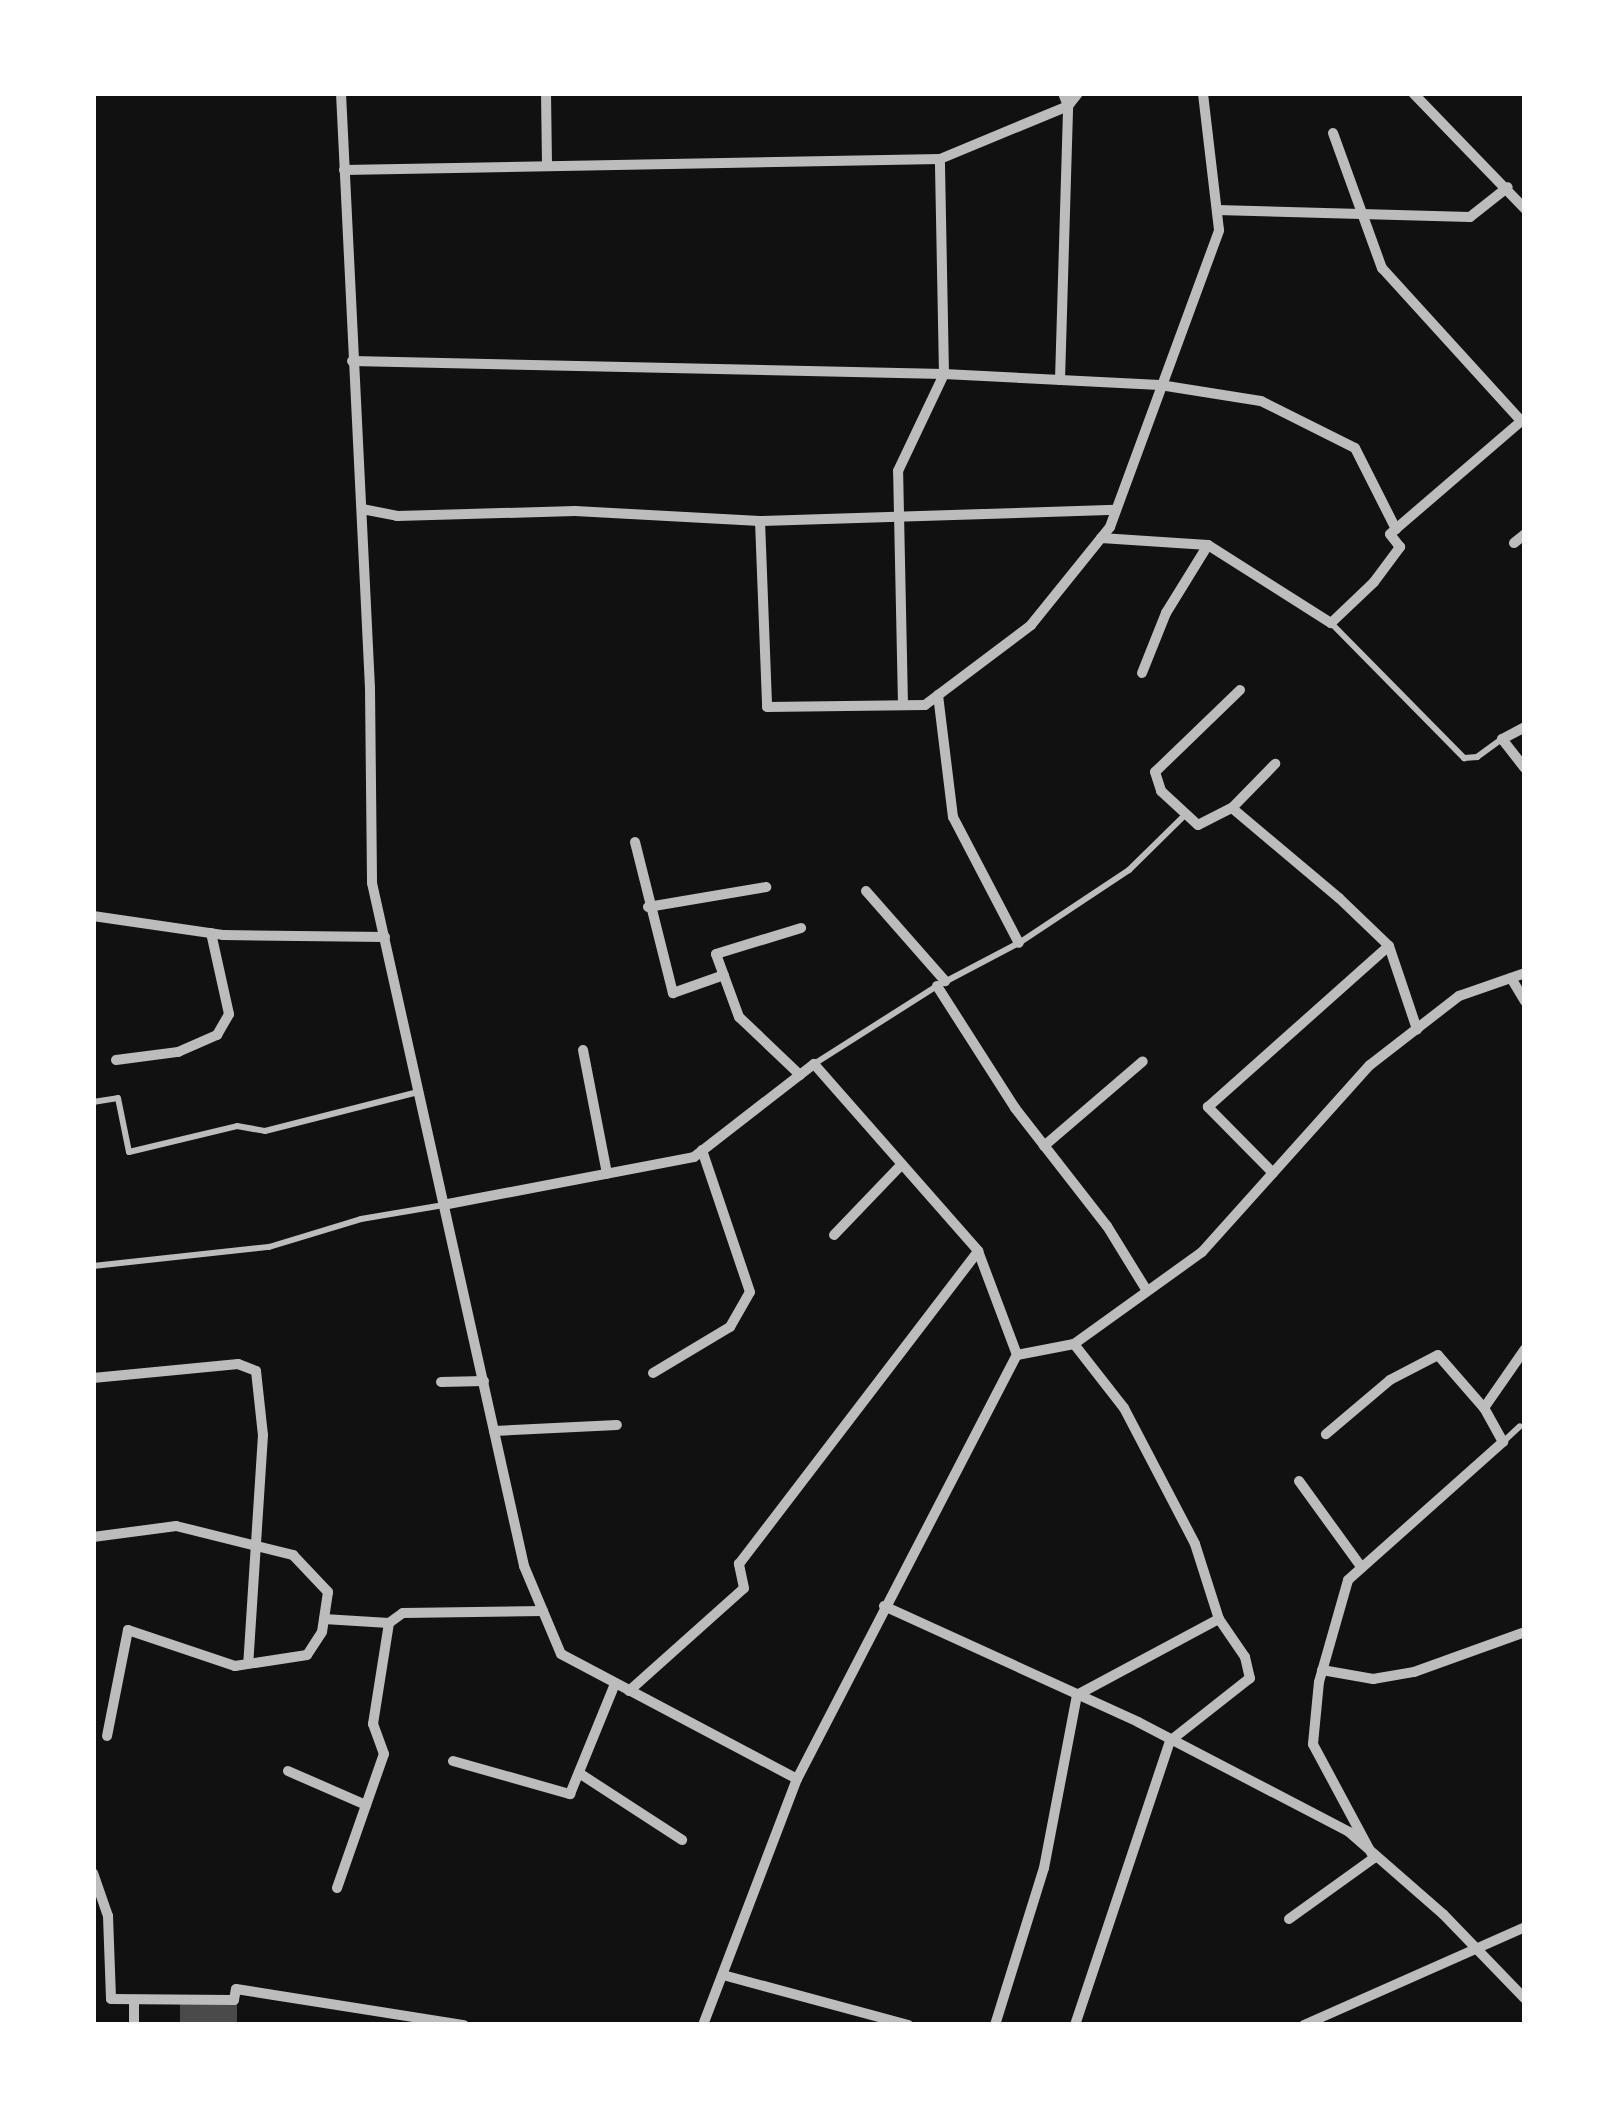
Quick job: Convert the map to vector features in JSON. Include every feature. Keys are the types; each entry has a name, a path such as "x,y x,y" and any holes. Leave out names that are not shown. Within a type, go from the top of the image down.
{"street":[{"path":"341,93 362,509 372,883 448,1204 524,1566 561,1654 797,1779"},
{"path":"546,93 548,166"},
{"path":"1060,380 1068,106 1063,93"},
{"path":"344,170 940,159 1068,106 1078,93"},
{"path":"760,521 767,707 925,705 1031,626 1101,538 1116,510 1219,230 1203,93"},
{"path":"1413,93 1525,209"},
{"path":"1101,538 1208,545 1331,623 1374,582 1400,547 1390,534 1523,419 1382,268 1333,133"},
{"path":"903,705 898,471 944,374 940,159"},
{"path":"1217,210 1470,217 1504,192"},
{"path":"352,361 944,374 1160,385 1262,401 1355,448 1396,529"},
{"path":"362,509 397,516 575,511 760,521 1116,510"},
{"path":"1142,673 1166,613 1208,545"},
{"path":"1240,690 1155,772 1161,791 1198,825 1232,808 1275,764"},
{"path":"938,695 952,818 1019,943"},
{"path":"1525,727 1502,739 1525,768"},
{"path":"1232,808 1389,946 1417,1029"},
{"path":"634,842 673,993 724,974"},
{"path":"648,907 766,887"},
{"path":"866,891 941,983 1044,1146 1106,1226 1147,1292"},
{"path":"93,916 212,933 385,937"},
{"path":"800,1075 739,1016 716,953 801,928"},
{"path":"116,1060 178,1052 217,1035 229,1014 212,933"},
{"path":"1273,1173 1208,1107 1389,946"},
{"path":"1017,1355 1074,1344 1202,1252 1370,1065 1459,996 1525,973"},
{"path":"1511,978 1525,1001"},
{"path":"583,1050 607,1174"},
{"path":"1044,1146 1143,1061"},
{"path":"448,1204 694,1157 814,1064 978,1251 1017,1355 797,1779 703,2025"},
{"path":"653,1373 730,1327 750,1292 702,1150"},
{"path":"834,1235 902,1164"},
{"path":"629,1691 744,1588 739,1564 978,1251"},
{"path":"1074,1344 1135,1429 1195,1544 1219,1619 1245,1657 1250,1678 1170,1741 1075,2025"},
{"path":"1484,1408 1525,1349"},
{"path":"1326,1434 1390,1380 1438,1355 1484,1408 1503,1442 1348,1580 1335,1612 1311,1720 1313,1744 1374,1858"},
{"path":"93,1378 238,1364 256,1371 263,1435 248,1664"},
{"path":"441,1382 484,1381"},
{"path":"494,1431 617,1425"},
{"path":"1299,1481 1362,1568"},
{"path":"93,1537 176,1526 293,1556 328,1592 324,1619 307,1655 235,1666 128,1630 107,1736"},
{"path":"884,1606 1077,1694 1348,1832 1443,1914 1525,1999"},
{"path":"324,1619 388,1623 403,1613 543,1611"},
{"path":"1077,1694 1219,1619"},
{"path":"337,1888 384,1754 373,1724 388,1623"},
{"path":"1322,1670 1373,1679 1414,1672 1525,1632"},
{"path":"453,1761 569,1794 615,1684"},
{"path":"995,2025 1043,1868 1077,1694"},
{"path":"288,1771 366,1805"},
{"path":"579,1773 682,1840"},
{"path":"1289,1919 1374,1858"},
{"path":"93,1873 108,1916 111,1999 134,2003 233,2000 236,1989 464,2025"},
{"path":"1304,2025 1525,1927"},
{"path":"722,1975 908,2025"},
{"path":"134,2003 134,2025"}],"lane":[{"path":"1331,623 1464,758 1477,757 1502,739"},
{"path":"814,1064 941,983 1019,943 1130,870 1186,814"},
{"path":"93,1102 118,1098 129,1152 237,1126 266,1131 418,1092"},
{"path":"93,1266 269,1247 361,1219 448,1204"},
{"path":"1503,1442 1520,1426"}],"building":[{"path":"180,2002 237,2002 237,2025 180,2025"}]}
